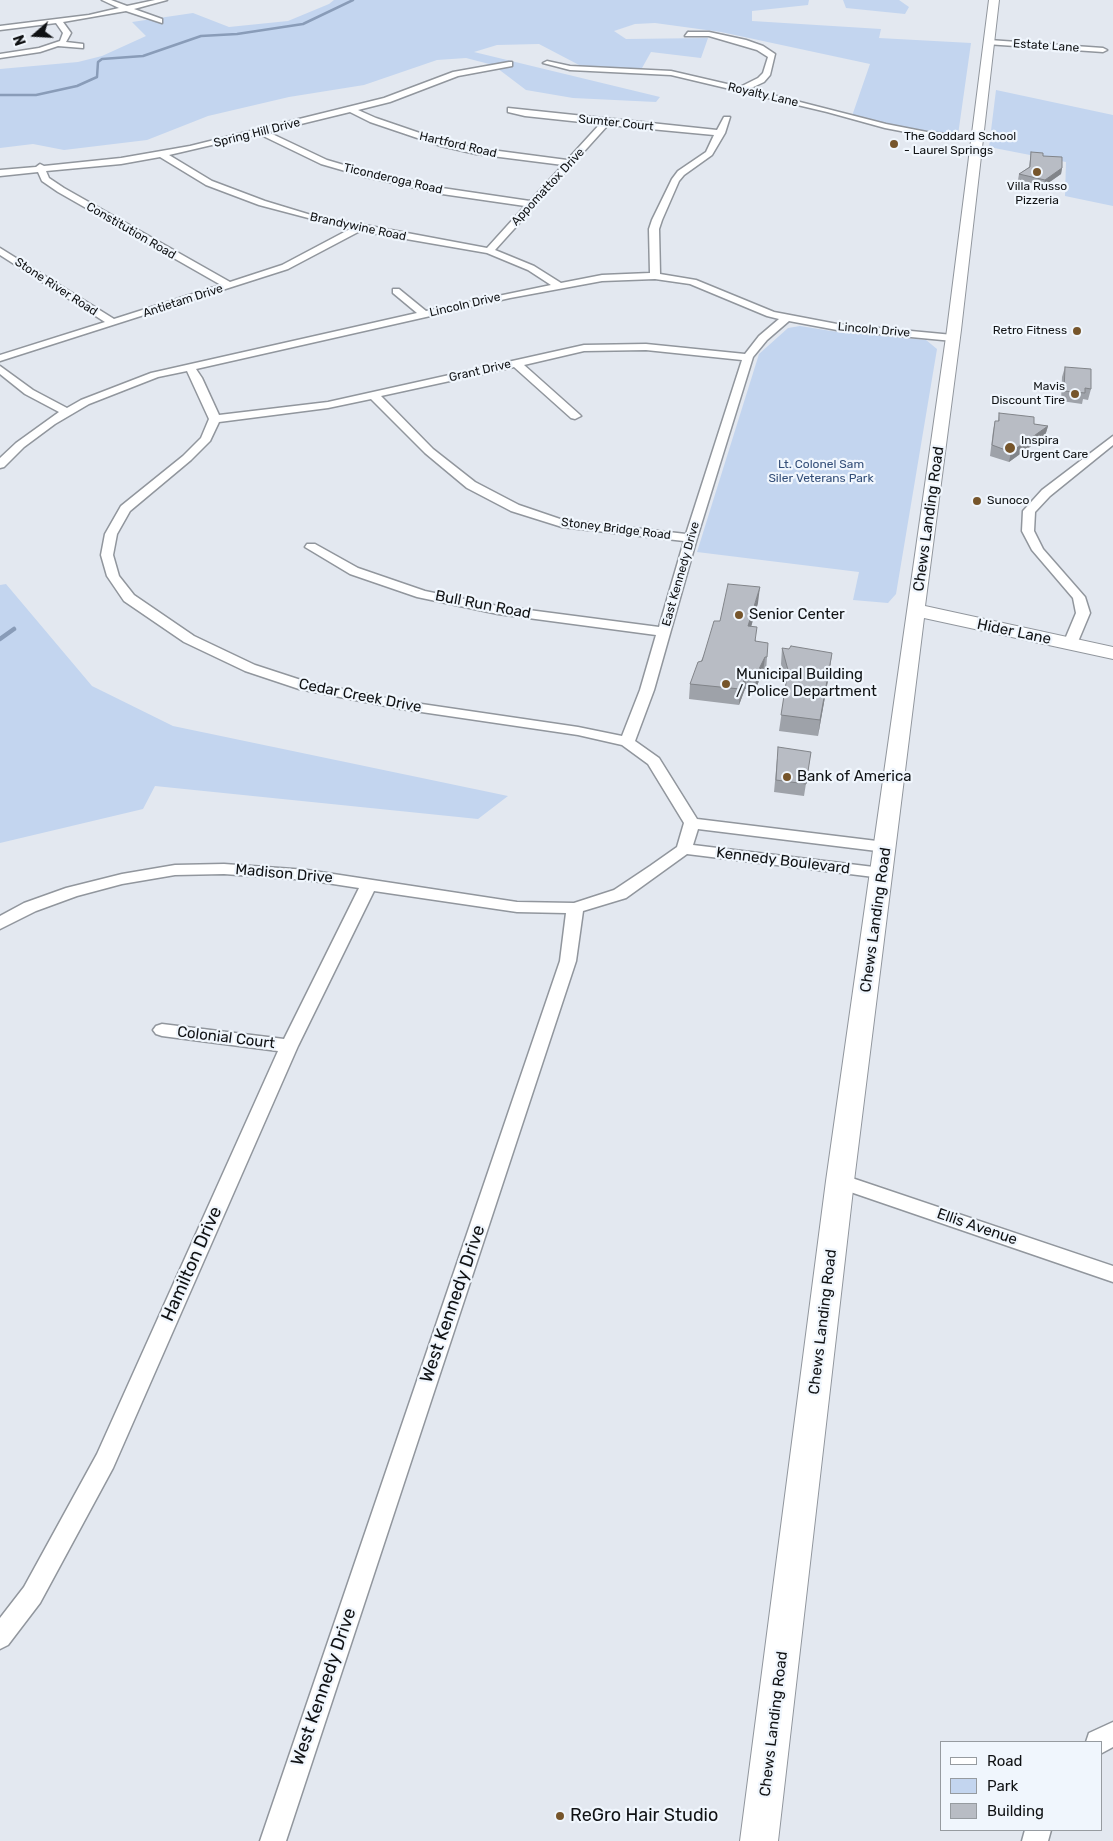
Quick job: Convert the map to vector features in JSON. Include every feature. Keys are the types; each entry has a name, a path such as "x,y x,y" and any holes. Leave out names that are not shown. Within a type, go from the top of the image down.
{"main road":[{"name":"Chews Landing Road","path":"759,1841 840,1182 884,860 915,610 953,338 994,0"},
{"name":"Hider Lane","path":"915,610 1113,653"}],"street":[{"path":"105,0 159,21"},
{"path":"0,28 58,21 127,9 164,0"},
{"path":"0,56 40,50 59,44 67,38 67,34 58,21"},
{"path":"688,34 709,34 743,42 760,48 772,56 767,73 761,80 740,90"},
{"name":"Estate Lane","path":"989,42 1103,50"},
{"path":"59,44 80,46"},
{"name":"Royalty Lane","path":"547,63 570,68 671,73 885,126 932,135 977,137"},
{"name":"Spring Hill Drive","path":"0,173 40,167 100,164 163,154 351,109 407,93 456,74 509,64"},
{"name":"Hartford Road","path":"351,109 373,120 444,144 476,151 570,163"},
{"name":"Sumter Court","path":"511,110 525,114 721,133"},
{"path":"655,276 654,229 656,220 675,181 709,153 727,119"},
{"name":"Appomattox Drive","path":"488,251 606,122"},
{"name":"Ticonderoga Road","path":"261,132 324,162 369,176 442,191 532,204"},
{"name":"Brandywine Road","path":"163,154 209,183 309,217 488,251 531,268 558,285"},
{"name":"Constitution Road","path":"40,167 44,179 61,190 230,286"},
{"name":"Antietam Drive","path":"0,358 285,267 359,228"},
{"name":"Stone River Road","path":"0,251 113,323"},
{"name":"Lincoln Drive","path":"0,465 20,445 67,412 85,402 154,375 558,285 616,277 655,276 693,282 771,314 787,318 838,326 953,338"},
{"path":"396,291 424,314"},
{"name":"East Kennedy Drive","path":"626,742 647,690 691,538 748,357 763,338 787,318"},
{"name":"Grant Drive","path":"215,419 282,412 374,396 558,352 614,347 646,347 748,357"},
{"path":"516,363 575,416"},
{"path":"189,367 197,378 215,419"},
{"path":"0,369 29,392 67,412"},
{"name":"Stoney Bridge Road","path":"374,396 429,450 471,485 515,508 562,523 691,538"},
{"name":"Cedar Creek Drive","path":"215,419 206,439 187,458 125,509 111,534 107,555 113,576 129,598 189,639 250,668 304,686 401,705 578,731 626,742"},
{"path":"1070,644 1083,613 1079,597 1038,550 1028,530 1029,511 1046,493 1113,438"},
{"name":"Bull Run Road","path":"311,546 354,571 422,594 498,610 664,632"},
{"path":"575,908 620,894 684,849 692,823 654,761 626,742"},
{"name":"Kennedy Boulevard","path":"692,823 884,860"},
{"name":"Kennedy Boulevard","path":"684,849 884,860"},
{"name":"Madison Drive","path":"0,922 30,907 72,892 122,879 175,870 224,869 307,875 517,906 575,908"},
{"name":"Hamilton Drive","path":"0,1637 32,1595 105,1461 289,1046 370,883"},
{"name":"West Kennedy Drive","path":"273,1841 568,961 575,908"},
{"name":"Colonial Court","path":"162,1030 289,1046"},
{"name":"Ellis Avenue","path":"840,1182 1113,1274"},
{"path":"1100,1741 1113,1734"}],"green space":[{"path":"334,0 809,0 808,5 752,11 752,21 881,29 879,38 971,43 958,135 914,132 852,116 870,64 721,32 655,23 635,24 614,31 626,39 708,38 701,58 651,52 642,68 623,69 581,66 539,44 497,45 474,52 660,97 656,102 573,98 526,90 493,65 466,58 437,60 364,85 289,97 208,116 147,140 64,150 33,144 0,148 0,69 78,62 102,56 146,36 132,22 193,13 229,27 288,21 329,4"},
{"path":"843,0 899,0 909,7 905,14 846,8"},
{"path":"996,90 1113,115 1113,206 1065,196 1066,162 989,147"},
{"name":"Lt. Colonel Sam Siler Veterans Park","path":"800,326 831,331 926,340 937,349 896,594 888,603 853,600 859,572 697,552 759,354 788,328"},
{"path":"6,584 92,686 173,726 508,796 478,819 155,786 143,809 0,843 0,585"}],"building":[{"path":"1031,152 1043,153 1043,156 1062,157 1062,168 1045,180 1019,174 1030,167"},
{"path":"1065,367 1091,369 1091,389 1085,388 1085,393 1064,391"},
{"path":"999,413 1034,417 1034,424 1048,426 1011,452 992,445 995,421 999,421"},
{"path":"728,584 760,587 748,626 757,627 755,641 768,643 767,657 765,657 756,675 747,673 740,689 690,684 698,662 702,661 714,621 720,621"},
{"path":"791,646 832,653 820,720 781,715 788,670 782,648 789,649"},
{"path":"778,747 811,752 806,784 776,780"}],"waterway":[{"path":"0,95 36,95 77,86 97,77 98,62 102,59 143,56 201,36 237,34 303,24 353,0"},
{"path":"0,639 14,629"}],"place":[{"name":"The Goddard School - Laurel Springs","path":"894,144"},
{"name":"Villa Russo Pizzeria","path":"1037,172"},
{"name":"Retro Fitness","path":"1077,331"},
{"name":"Mavis Discount Tire","path":"1075,394"},
{"name":"Inspira Urgent Care","path":"1010,448"},
{"name":"Sunoco","path":"977,501"},
{"name":"Senior Center","path":"739,615"},
{"name":"Municipal Building / Police Department","path":"726,684"},
{"name":"Bank of America","path":"787,777"},
{"name":"ReGro Hair Studio","path":"560,1816"}]}
